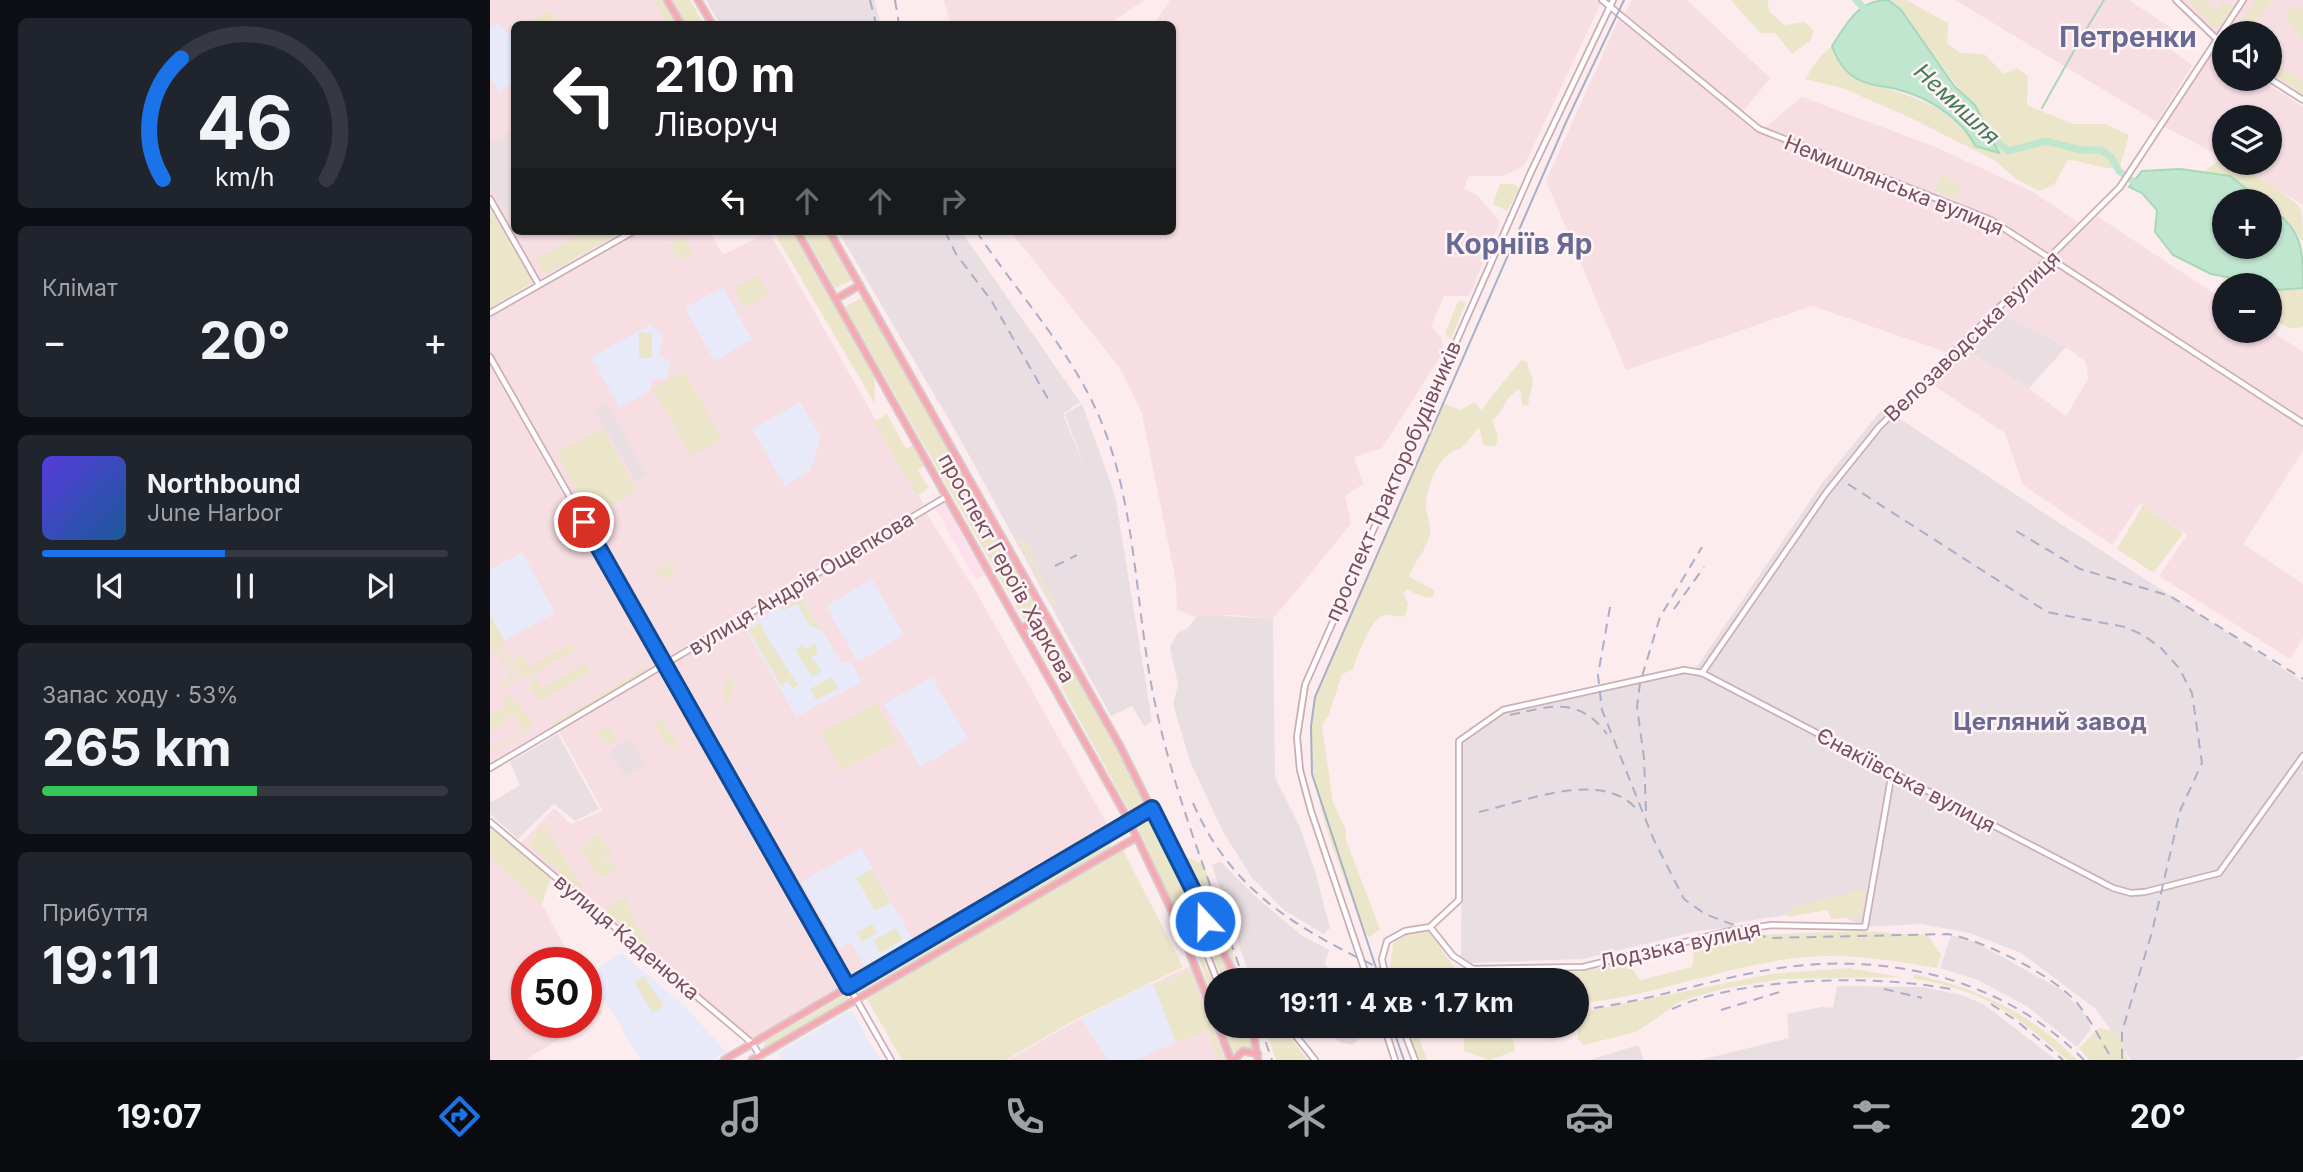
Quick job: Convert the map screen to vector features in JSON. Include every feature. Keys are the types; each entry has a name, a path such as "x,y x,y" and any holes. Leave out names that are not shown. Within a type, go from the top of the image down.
{"main road":[{"path":"667,0 679,21"},
{"path":"698,0 710,21"},
{"name":"проспект Героїв Харкова","path":"799,235 948,495 1129,821 1179,926 1204,990"},
{"name":"проспект Героїв Харкова","path":"831,235 1152,808 1231,968"},
{"path":"836,299 860,285"},
{"path":"1022,628 1046,615"},
{"path":"724,1060 1152,808"},
{"path":"752,1060 1137,836"},
{"path":"1179,926 1192,925 1205,914"},
{"path":"1179,926 1195,938 1206,952"},
{"path":"1223,1038 1232,1060 1243,1051 1258,1057"},
{"path":"1254,1038 1258,1057"}],"street":[{"name":"Немишлянська вулиця","path":"1602,0 1612,2 1759,129 1991,220 2303,423"},
{"path":"2176,0 2212,36"},
{"name":"Велозаводська вулиця","path":"2229,21 2243,0"},
{"name":"проспект Тракторобудівників","path":"1364,968 1311,811 1300,770 1297,737 1305,685 1528,179 1612,2"},
{"name":"Велозаводська вулиця","path":"1702,673 1848,464 1906,398 2051,259 2120,187 2133,171 2212,46"},
{"path":"2282,87 2303,100"},
{"path":"490,199 539,285"},
{"path":"490,313 627,235"},
{"path":"490,357 891,1060"},
{"name":"вулиця Андрія Ощепкова","path":"490,768 948,495"},
{"name":"Єнакіївська вулиця","path":"1430,927 1460,895 1459,741 1503,710 1684,670 1702,673 2113,888 2131,894 2219,873 2303,756"},
{"name":"Лодзька вулиця","path":"1430,927 1453,956 1473,969 1583,967 1730,931 1772,925 1865,927 1892,772"},
{"name":"вулиця Каденюка","path":"490,822 752,1043 760,1056"},
{"path":"1205,914 1206,952 1212,968"},
{"path":"1384,968 1382,959 1387,942 1405,931 1430,927"},
{"path":"1298,1038 1315,1060"},
{"path":"1388,1038 1395,1060"},
{"path":"1407,1038 1415,1060"}],"shaded area":[{"path":"490,0 660,0 672,21 511,21 511,230 490,193"},
{"path":"653,0 664,0 676,21 665,21"},
{"path":"671,0 690,0 702,21 683,21"},
{"path":"706,0 874,0 880,21 718,21"},
{"path":"944,0 1145,0 1113,21 949,21"},
{"path":"1170,0 1595,0 1601,3 1524,166 1503,176 1468,176 1464,189 1477,195 1500,222 1469,296 1444,296 1431,326 1441,337 1444,351 1382,448 1354,457 1363,484 1345,496 1351,524 1273,619 1232,615 1196,617 1177,610 1176,582 1142,413 1120,368 1013,235 1176,235 1176,21 1156,21"},
{"path":"1632,0 1687,0 1770,78 1743,112 1625,13"},
{"path":"1731,0 1767,0 1770,12 1784,25 1805,22 1813,30 1811,40 1792,54 1775,33 1760,33"},
{"path":"1888,0 1906,0 1948,23 1947,43 1961,53 1984,54 2004,74 2017,68 2028,76 2027,105 2073,124 2105,124 2129,135 2120,167 2107,168 2068,160 2054,185 2039,191 2015,178 1994,160 1911,118 1842,88 1805,79 1820,57 1832,46 1843,63 1859,76 1923,101 1943,112 1961,126 1975,146 1962,93 1901,10"},
{"path":"1955,0 2129,0 2180,34 2170,49 2192,65 2157,122"},
{"path":"2176,0 2303,0 2303,100 2282,87 2282,21 2212,21 2212,39"},
{"path":"2187,0 2205,0 2216,10 2223,1 2235,9 2227,21 2212,21 2212,25"},
{"path":"2255,0 2272,0 2255,21 2242,21"},
{"path":"2292,7 2303,10 2303,41 2286,19"},
{"path":"550,10 557,21 531,21"},
{"path":"1620,16 1761,133 1989,223 2044,260 1949,353 1812,306 1626,370 1546,181"},
{"path":"498,23 511,37 511,85 499,92 490,77 490,27"},
{"path":"2212,50 2212,91 2278,91 2303,107 2303,205 2282,192 2282,189 2276,189 2253,175 2282,175 2282,105 2212,105 2212,152 2163,126"},
{"path":"2282,68 2303,81 2303,94 2282,80"},
{"path":"1802,97 1933,146 2033,192 2078,222 2050,253 1986,216 1764,128"},
{"path":"509,133 511,137 511,223 490,185 490,143"},
{"path":"2212,166 2212,175 2254,175 2277,189 2235,189 2201,174"},
{"path":"1941,175 1961,184 1956,199 1935,190"},
{"path":"1500,184 1513,184 1520,188 1507,211 1493,204"},
{"path":"2282,193 2301,209 2303,242 2282,217"},
{"path":"490,201 534,282 490,308"},
{"path":"2097,216 2212,292 2212,343 2282,343 2282,338 2303,352 2303,418 2058,259 2057,255"},
{"path":"514,235 617,235 539,280"},
{"path":"578,235 616,235 545,275 536,259"},
{"path":"633,235 711,235 723,255 763,235 771,235 924,505 664,660 490,354 490,317"},
{"path":"794,235 874,376 875,404 776,236"},
{"path":"805,235 826,235 852,280 835,288"},
{"path":"840,235 964,235 1080,402 1063,414 1086,471 1065,414 1082,404 1115,495 1152,721 1144,726 1132,706 1111,716 958,435"},
{"path":"683,237 693,253 680,261 670,245"},
{"path":"2052,263 2303,427 2303,451 2243,544 2303,584 2303,638 2290,659 2159,576 2187,535 2140,503 2112,545 2023,485 2005,433 1929,382 1964,350 2029,388 2066,416 2088,379 2086,362 2066,347 2001,313"},
{"path":"758,275 769,295 745,308 734,287"},
{"path":"723,287 752,340 714,361 685,308"},
{"path":"2282,288 2303,288 2303,327 2282,324"},
{"path":"863,297 1041,612 1039,615 1024,620 845,307"},
{"path":"1458,301 1466,302 1451,339 1445,334"},
{"path":"1999,312 2066,347 2029,388 1963,349"},
{"path":"650,325 663,335 659,357 671,360 666,380 653,378 650,391 619,407 591,357"},
{"path":"639,332 652,333 652,358 639,358"},
{"path":"1521,360 1527,362 1533,381 1528,405 1522,406 1521,391 1518,389 1492,421 1498,436 1496,446 1483,445 1479,427 1461,449 1447,455 1432,479 1426,505 1430,534 1409,577 1435,590 1433,597 1427,598 1407,590 1403,594 1408,603 1406,614 1401,617 1384,615 1374,623 1353,670 1342,674 1328,717 1322,725 1333,803 1346,829 1346,840 1380,929 1370,937 1364,933 1331,842 1314,779 1311,747 1313,716 1320,684 1443,403 1460,410 1475,402 1481,410"},
{"path":"490,366 659,664 490,763"},
{"path":"684,371 722,439 691,456 653,389"},
{"path":"606,402 647,476 636,482 594,409"},
{"path":"800,402 821,437 810,471 785,486 752,429"},
{"path":"1883,408 2303,682 2303,1055 2295,1060 2131,1060 2096,1009 2021,953 1970,933 1921,924 1865,927 1826,909 1734,923 1731,927 1698,931 1583,959 1468,963 1461,960 1463,743 1501,714 1678,675 1696,668 1823,482"},
{"path":"887,414 906,449 913,445 923,457 924,466 918,470 929,488 917,496 874,422"},
{"path":"602,428 637,491 592,516 556,453"},
{"path":"944,500 972,555 975,555 987,574 976,580 934,506"},
{"path":"2143,505 2183,533 2154,573 2117,549"},
{"path":"925,511 975,590 1110,829 848,984 667,666"},
{"path":"1025,539 1041,570 1023,544 1056,604 1053,606 1019,542"},
{"path":"522,552 555,613 504,641 490,615 490,570"},
{"path":"673,560 672,579 650,573"},
{"path":"872,579 904,635 858,662 826,606"},
{"path":"627,586 665,649 660,652 623,588"},
{"path":"801,595 839,659 845,663 851,662 862,682 796,717 745,628"},
{"path":"801,596 821,630 810,626 797,604 782,611 780,608"},
{"path":"490,615 505,642 502,644 522,677 518,679 500,645 497,646 516,681 505,688 499,682 502,680 505,684 511,678 497,653 490,652"},
{"path":"1207,615 1273,619 1275,777 1299,825 1315,871 1330,928 1324,934 1284,910 1253,879 1223,832 1190,761 1173,704 1178,685 1170,647 1177,634 1188,628 1196,617"},
{"path":"1043,621 1047,622 1146,803 1134,813 1130,812 1030,630"},
{"path":"761,622 766,636 798,685 793,689 788,681 781,686 748,629"},
{"path":"571,643 575,650 525,679 514,659 522,655 530,667"},
{"path":"815,643 818,653 811,657 822,671 812,677 795,649 802,645 805,650"},
{"path":"585,663 590,672 538,701 529,686 532,684 530,679 535,677 542,688"},
{"path":"644,668 646,671 553,727 551,724"},
{"path":"662,668 843,987 753,1042 520,844 554,808 571,824 603,811 558,730"},
{"path":"729,674 735,680 727,706 722,696"},
{"path":"832,677 838,688 816,700 810,689"},
{"path":"932,677 968,739 920,767 884,704"},
{"path":"504,695 518,703 534,727 490,753 490,750 524,731 516,717 508,715 506,722 490,732 490,715 506,706 501,697"},
{"path":"876,703 897,741 842,771 821,733"},
{"path":"663,719 681,752 664,742 654,723"},
{"path":"609,727 617,739 606,746 597,733"},
{"path":"558,734 599,809 575,821 554,804 518,839 490,814 490,798 492,802 520,785 510,762"},
{"path":"630,739 645,766 624,777 610,751"},
{"path":"1148,812 1152,814 1201,911 1200,915 1185,922 1180,920 1136,823"},
{"path":"490,826 551,877 542,905 490,857"},
{"path":"541,827 546,827 582,888 577,888 529,845"},
{"path":"598,833 613,855 605,858 596,849 605,861 618,869 608,872 606,878 596,873 580,847 587,842 594,846 588,838"},
{"path":"1105,841 1112,843 1110,849 856,994 858,986"},
{"path":"861,848 914,942 866,969 851,942 839,948 801,882"},
{"path":"1122,848 1183,967 1071,1022 1006,1060 902,1060 867,999"},
{"path":"490,856 541,903 565,947 511,947 511,1038 561,1038 525,1060 490,1060"},
{"path":"1185,856 1204,865 1237,968 1236,968 1181,858"},
{"path":"1221,862 1255,896 1302,936 1329,950 1325,964 1328,968 1247,968 1212,865"},
{"path":"872,869 891,903 875,911 856,878"},
{"path":"1865,889 1862,917 1831,919 1827,910 1788,917 1791,907"},
{"path":"626,896 633,917 648,943 644,944 604,910"},
{"path":"872,924 877,933 862,942 856,933"},
{"path":"896,928 902,940 880,953 873,941"},
{"path":"1429,931 1455,968 1390,968 1393,944 1408,933"},
{"path":"1862,931 1928,935 1941,955 1937,968 1830,956 1766,962 1640,993 1589,1002 1589,970 1626,962 1641,980 1692,967 1695,945 1751,935"},
{"path":"1951,935 1975,942 2062,990 2087,1017 2091,1029 2077,1047 2028,1007 1978,980 1940,968"},
{"path":"1216,937 1228,968 1218,968 1206,941"},
{"path":"622,953 685,1006 726,1052 712,1060 641,1060 602,996 602,966"},
{"path":"1198,955 1201,955 1207,968 1204,968 1204,973"},
{"path":"1192,965 1204,998 1204,1038 1219,1038 1227,1060 1008,1060 1074,1022"},
{"path":"1849,968 1900,977 1780,979 1722,989 1681,1001 1636,1032 1583,1045 1578,1039 1589,1038 1589,1011 1771,974"},
{"path":"1190,970 1204,1007 1204,1032 1176,1042 1154,986"},
{"path":"1913,974 1959,986 2002,1005 2041,1029 2077,1060 2067,1060 2031,1029 1998,1006 1961,990 1914,979"},
{"path":"644,976 664,1006 653,1013 634,983"},
{"path":"1150,984 1154,986 1176,1042 1136,1060 1108,1060 1081,1018"},
{"path":"1837,986 1923,987 1961,995 1983,1004 2056,1060 1700,1060 1789,1038 1787,1014 1822,1007 1833,1008"},
{"path":"847,994 849,1001 768,1049 763,1047 766,1041"},
{"path":"851,1010 880,1060 782,1060 778,1053"},
{"path":"2099,1028 2118,1032 2128,1060 2089,1060 2079,1048"},
{"path":"1210,1038 1216,1038 1224,1060 1218,1060"},
{"path":"1227,1038 1253,1038 1255,1049 1244,1049 1233,1054"},
{"path":"1269,1038 1291,1038 1308,1060 1276,1060"},
{"path":"1335,1038 1360,1038 1353,1045 1341,1043"},
{"path":"1411,1038 1419,1038 1427,1060 1418,1060"},
{"path":"1464,1038 1513,1038 1515,1051 1489,1060 1464,1051"},
{"path":"1638,1045 1644,1060 1590,1060"}],"water":[{"path":"1888,0 1901,10 1955,87 1975,105 1999,153 1975,146 1961,126 1931,103 1907,92 1864,82 1843,67 1832,46 1843,29 1861,8"},
{"path":"2180,169 2230,176 2247,189 2212,189 2212,259 2282,259 2282,217 2299,242 2303,288 2282,290 2282,273 2212,274 2173,255 2155,232 2157,210 2142,193 2129,187 2142,171"}],"waterway":[{"name":"Немишля","path":"1856,0 1868,12"},
{"path":"2087,28 2104,0"},
{"path":"2042,108 2084,33"},
{"name":"Немишля","path":"1985,130 2008,151 2046,141 2081,150 2101,150 2111,157 2119,171 2134,182 2142,183"}],"tram line":[{"path":"1376,968 1312,774 1311,726 1315,697 1567,120 1624,0"},
{"path":"1396,1038 1404,1060"}],"railway":[{"path":"870,0 875,21"},
{"path":"895,0 898,21"},
{"path":"947,235 956,254 991,300 1051,404"},
{"path":"979,235 1060,347 1089,395 1101,421 1122,491 1149,672 1164,742 1184,811 1240,968"},
{"path":"1848,484 2047,612 2125,627 2143,635 2161,648 2179,668 2192,693 2202,763 2180,811 2152,932 2122,1032 2122,1060"},
{"path":"2016,531 2080,569 2170,596 2303,679"},
{"path":"1646,811 1644,758 1637,707 1640,683 1660,617 1702,547"},
{"path":"1055,566 1077,555"},
{"path":"1674,609 1704,567"},
{"path":"1610,607 1598,675 1602,710 1653,838 1684,899 1705,914 1768,938 1948,934 1980,944 2035,971 2066,992 2086,1015 2109,1054"},
{"path":"1510,715 1551,707 1574,709 1596,722 1607,734"},
{"path":"1479,812 1563,791 1585,790 1606,792 1624,799 1639,812"},
{"path":"1193,803 1211,837 1231,866 1255,891 1309,931 1380,968"},
{"path":"1589,1009 1780,968 1863,964 1943,978 1982,991 2018,1009 2052,1032 2084,1060"},
{"path":"1672,1009 1701,998 1735,990 1812,981 1889,982 1955,990"},
{"path":"1884,989 1922,998"},
{"path":"1721,1010 1783,991"},
{"path":"1991,1004 2017,1021 2063,1060"},
{"path":"1264,1038 1272,1060"}],"district":[{"name":"Петренки","path":"2128,37"},
{"name":"Корніїв Яр","path":"1519,244"},
{"name":"Цегляний завод","path":"2050,721"}],"route":[{"path":"584,522 848,987 1152,808 1205,914 1205,921"}]}
